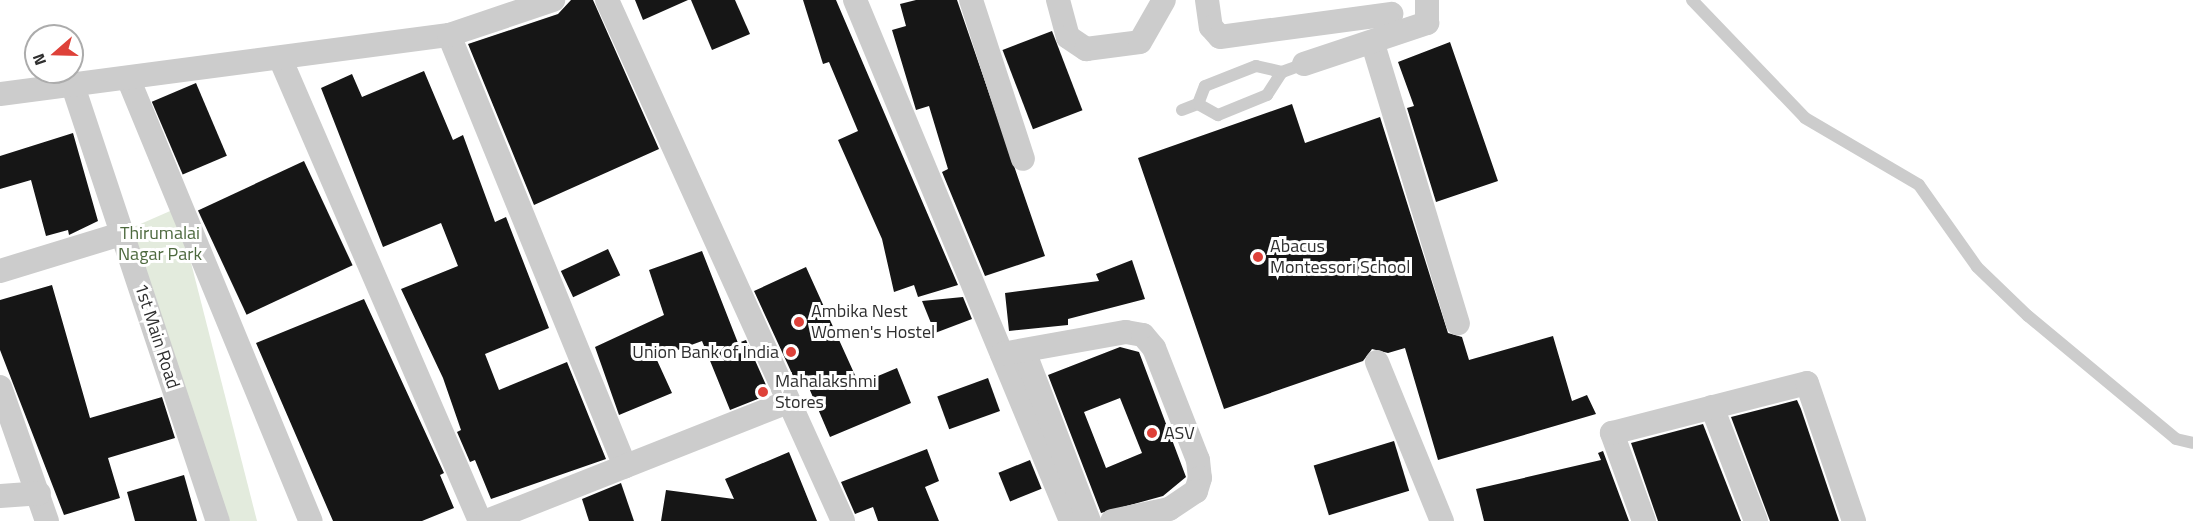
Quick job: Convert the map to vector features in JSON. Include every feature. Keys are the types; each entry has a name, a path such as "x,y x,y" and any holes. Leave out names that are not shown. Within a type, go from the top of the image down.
{"street":[{"path":"84,81 128,78 449,35 553,0"},
{"path":"607,0 843,521"},
{"path":"855,0 1089,521"},
{"path":"970,0 1023,159"},
{"path":"1058,0 1068,37 1081,49 1140,42 1164,0"},
{"path":"1207,0 1210,27 1220,37 1391,14"},
{"path":"1293,68 1373,44 1427,23 1427,0"},
{"path":"449,35 625,467"},
{"path":"1373,44 1458,323"},
{"path":"280,58 490,520 788,402"},
{"path":"128,78 311,521"},
{"path":"0,94 60,84"},
{"name":"1st Main Road","path":"73,84 218,521"},
{"path":"0,271 124,233"},
{"path":"1013,353 1126,332 1143,335 1154,348 1198,460 1200,478 1196,491 1169,509 1112,521"},
{"path":"1013,353 1071,521"},
{"path":"1377,362 1442,521"},
{"path":"1644,521 1612,433 1808,383 1854,521"},
{"path":"0,387 47,521"},
{"path":"1712,407 1756,521"},
{"path":"0,496 39,493"}],"lane":[{"path":"1692,0 1805,118 1919,185 1977,267 2028,316 2176,439 2193,443"},
{"path":"1182,110 1198,104 1205,86 1256,66 1293,68"},
{"path":"1198,104 1218,116 1267,95 1293,68"}],"green space":[{"name":"Thirumalai Nagar Park","path":"177,208 257,521 223,521 129,229"}],"building":[{"path":"571,0 593,0 659,149 534,205 468,44 558,14"},
{"path":"635,0 688,0 643,20"},
{"path":"691,0 735,0 750,34 712,50"},
{"path":"803,0 836,0 958,285 918,297 914,285 894,292 882,239 838,140 858,131 829,62 823,64"},
{"path":"916,0 957,0 1045,256 985,276 942,172 948,169 929,106 916,110 892,30 906,26 900,4"},
{"path":"1052,31 1082,110 1033,129 1003,50"},
{"path":"1450,42 1498,181 1436,202 1407,108 1414,106 1398,62"},
{"path":"424,71 453,140 463,135 495,222 506,217 549,328 485,354 499,390 567,362 606,459 491,499 475,460 470,462 457,432 461,430 443,378 401,289 458,266 441,223 383,247 321,88 352,74 362,97"},
{"path":"196,83 227,156 183,174 152,102"},
{"path":"1292,104 1305,143 1380,117 1448,333 1462,337 1469,360 1553,336 1572,401 1587,395 1596,414 1438,460 1405,348 1388,353 1372,349 1363,361 1224,409 1138,158"},
{"path":"73,133 98,221 69,235 68,230 46,236 31,180 0,189 0,156"},
{"path":"304,161 353,265 247,315 198,210"},
{"path":"608,249 620,275 573,297 561,271"},
{"path":"702,251 738,343 746,340 770,394 730,410 702,341 656,358 672,393 619,415 595,347 664,315 649,270"},
{"path":"1132,260 1145,299 1068,319 1068,325 1009,331 1005,293 1099,281 1096,274"},
{"path":"806,267 859,384 897,368 911,403 830,437 803,374 794,378 754,291"},
{"path":"52,285 90,418 162,397 175,438 108,458 120,498 64,515 0,350 0,300"},
{"path":"963,297 972,319 935,333 922,301"},
{"path":"364,299 444,473 440,475 454,508 422,521 333,521 256,343"},
{"name":"ASV","path":"1120,347 1139,352 1186,477 1163,496 1101,513 1048,375","holes":["1120,398 1142,453 1106,468 1084,412"]},
{"path":"988,378 1000,411 949,429 937,396"},
{"path":"1797,400 1839,521 1770,521 1731,417"},
{"path":"1703,424 1741,521 1658,521 1631,443"},
{"path":"1394,441 1409,491 1329,515 1314,466"},
{"path":"927,449 939,481 925,487 939,521 878,521 873,507 855,514 841,482"},
{"path":"1603,451 1629,521 1484,521 1476,489 1601,460 1598,453"},
{"path":"789,452 817,521 661,521 666,490 734,499 725,479"},
{"path":"1030,460 1042,489 1010,501 998,473"},
{"path":"184,475 197,521 135,521 127,492"},
{"path":"621,483 634,521 589,521 582,499"}],"place":[{"name":"Abacus Montessori School","path":"1258,257"},
{"name":"Ambika Nest Women's Hostel","path":"799,322"},
{"name":"Union Bank of India","path":"791,352"},
{"name":"Mahalakshmi Stores","path":"763,392"},
{"name":"ASV","path":"1152,433"}]}
